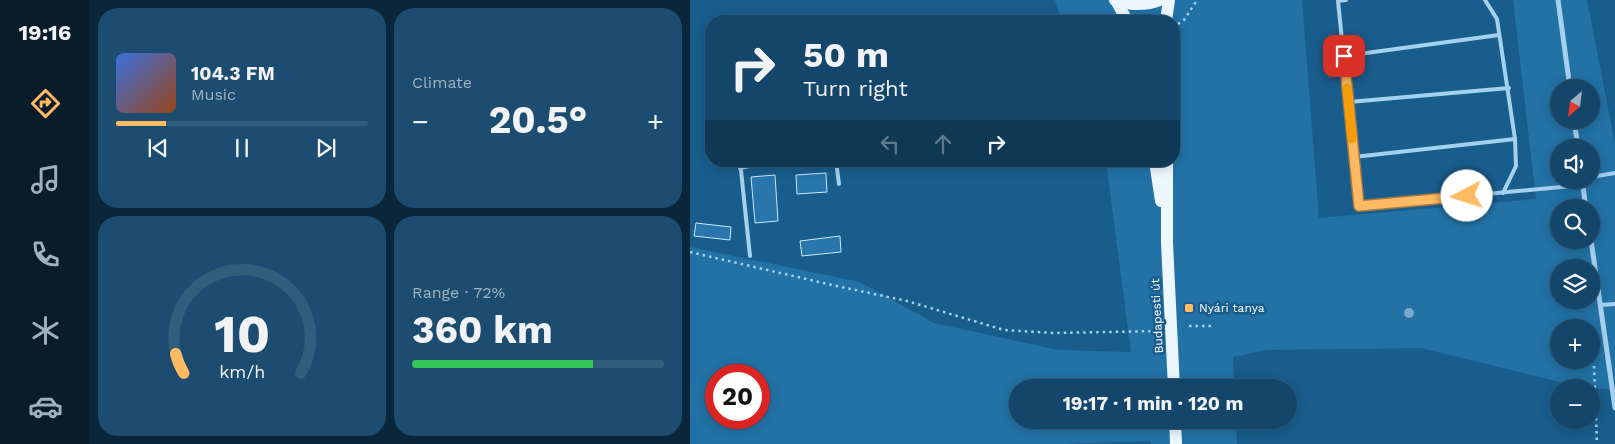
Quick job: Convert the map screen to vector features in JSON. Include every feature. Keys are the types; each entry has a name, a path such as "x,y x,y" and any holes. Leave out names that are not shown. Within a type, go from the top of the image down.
{"main road":[{"path":"1115,0 1144,5 1160,0"},
{"path":"1115,0 1124,15"},
{"path":"1167,15 1170,0"},
{"name":"Budapesti út","path":"1156,167 1167,243"},
{"name":"Budapesti út","path":"1167,167 1167,243 1174,379"},
{"path":"1175,429 1176,444"}],"street":[{"path":"1558,0 1569,79"},
{"path":"1600,305 1611,370 1615,408"}],"lane":[{"path":"1346,0 1338,1 1359,206 1503,193 1550,187"},
{"path":"1485,0 1497,19 1509,88 1515,139 1516,166 1503,193"},
{"path":"1344,56 1499,35"},
{"path":"1349,102 1509,88"},
{"path":"1354,157 1515,139"},
{"path":"745,167 740,168 750,256"},
{"path":"837,167 839,184"},
{"path":"1600,175 1615,173"},
{"path":"1600,305 1615,304"}],"path":[{"path":"1180,22 1184,20 1197,0"},
{"path":"690,252 907,301 1004,330 1053,333 1171,331"},
{"path":"1189,326 1214,326"},
{"path":"1594,369 1597,444"}],"shaded area":[{"path":"1055,0 1302,0 1319,218 1536,199 1513,0 1587,0 1615,144 1615,390 1600,389 1600,379 1550,380 1421,348 1266,350 1233,357 1234,379 1009,379 1009,429 1236,429 1237,444 1151,444 1150,441 1064,444 690,444 690,247 860,282 934,323 1058,350 1131,352 1107,167 1180,167 1180,15 1059,15"}],"building":[{"path":"826,173 827,192 797,194 796,175"},
{"path":"775,175 778,221 755,223 751,177"},
{"path":"696,223 731,227 730,240 694,236"},
{"path":"840,236 841,252 802,256 800,241"}],"slow traffic":[{"path":"1347,88 1352,139"}],"place":[{"name":"Nyári tanya","path":"1189,308"}],"route":[{"path":"1344,56 1359,206 1467,196"}]}
